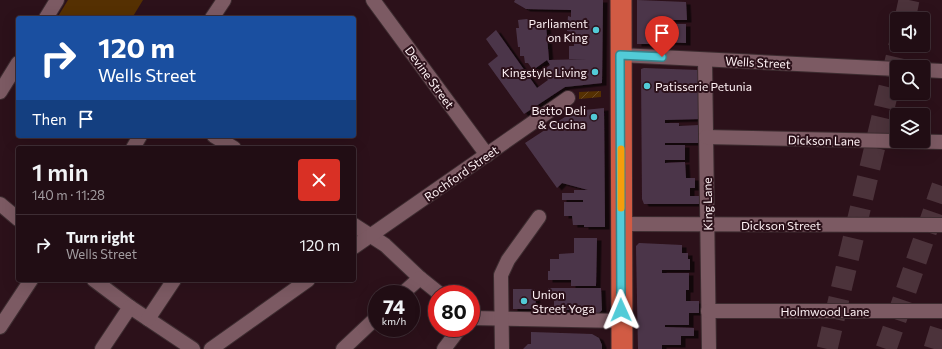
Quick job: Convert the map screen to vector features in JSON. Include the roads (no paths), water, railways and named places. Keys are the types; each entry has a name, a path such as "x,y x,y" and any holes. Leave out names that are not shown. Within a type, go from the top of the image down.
{"highway":[{"path":"621,0 622,349"}],"street":[{"path":"47,16 57,0"},
{"path":"213,16 224,0"},
{"name":"Devine Street","path":"373,0 486,155"},
{"name":"Wells Street","path":"620,55 890,69"},
{"name":"King Lane","path":"705,60 709,349"},
{"path":"0,92 16,66"},
{"path":"930,70 942,71"},
{"name":"Rochford Street","path":"356,246 568,98"},
{"name":"Dickson Lane","path":"706,137 942,142"},
{"path":"217,138 231,146"},
{"path":"0,204 16,217"},
{"path":"502,349 501,275 508,260 539,218"},
{"name":"Dickson Street","path":"621,224 942,225"},
{"path":"356,226 385,245 429,285"},
{"path":"412,285 420,278"},
{"path":"0,328 30,282"},
{"path":"97,282 130,307 193,349"},
{"path":"148,319 173,282"},
{"path":"211,349 305,282"},
{"path":"102,349 130,307"},
{"name":"Holmwood Lane","path":"708,311 942,311"},
{"path":"480,318 621,321"},
{"path":"343,349 368,325"},
{"path":"444,349 453,337"}],"tunnel":[{"path":"906,12 909,0"},
{"path":"827,349 897,52"},
{"path":"886,349 942,186"},
{"path":"934,349 942,323"}],"place":[{"name":"Parliament on King","path":"596,30"},
{"name":"Kingstyle Living","path":"595,72"},
{"name":"Patisserie Petunia","path":"647,86"},
{"name":"Betto Deli & Cucina","path":"594,117"},
{"name":"Union Street Yoga","path":"524,301"}]}
